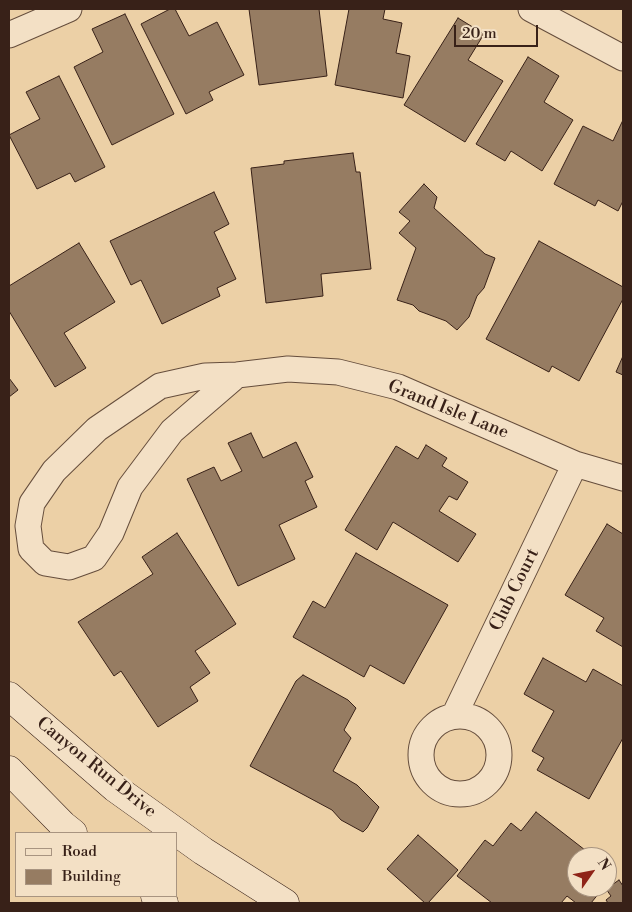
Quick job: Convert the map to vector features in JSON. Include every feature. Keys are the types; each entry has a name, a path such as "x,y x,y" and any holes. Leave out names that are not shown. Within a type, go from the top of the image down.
{"street":[{"path":"9,35 69,9"},
{"path":"531,9 623,58"},
{"name":"Grand Isle Lane","path":"237,375 172,431 130,487 111,533 94,558 69,567 45,563 31,549 28,526 32,502 54,471 97,429 160,386 205,376 237,375 288,369 338,372 398,387 575,464 623,478"},
{"name":"Club Court","path":"454,716 575,464"},
{"name":"Canyon Run Drive","path":"9,696 115,788 176,832"},
{"path":"9,770 63,826 72,832"},
{"name":"Canyon Run Drive","path":"178,833 286,903"}],"building":[{"path":"170,9 175,9 189,36 217,22 244,75 209,92 213,100 186,114 141,24"},
{"path":"249,9 319,9 327,76 259,85"},
{"path":"349,9 385,9 383,19 402,23 396,53 410,56 403,98 335,85"},
{"path":"125,14 174,114 112,145 74,67 103,52 92,29"},
{"path":"458,18 484,34 468,60 503,81 465,142 404,105"},
{"path":"528,57 559,76 544,102 573,120 542,171 511,151 505,161 476,144"},
{"path":"59,76 105,167 75,182 70,173 37,189 9,135 40,119 26,92"},
{"path":"623,120 623,201 618,211 598,200 595,206 554,184 583,126 613,141"},
{"path":"353,153 356,172 360,172 371,269 321,274 323,296 266,303 251,168 284,164 284,161"},
{"path":"424,184 437,197 434,208 485,254 495,258 484,288 477,296 469,317 457,330 446,321 419,311 413,305 397,300 416,248 399,233 410,221 399,212"},
{"path":"214,192 229,224 214,232 236,279 217,288 220,296 162,324 141,280 131,285 110,241"},
{"path":"539,241 623,287 623,299 579,381 552,366 549,372 486,339"},
{"path":"79,243 115,302 64,333 86,368 55,387 9,311 9,286"},
{"path":"623,356 623,375 616,372"},
{"path":"9,378 18,390 9,397"},
{"path":"251,433 263,458 296,442 313,477 305,481 317,507 279,525 295,559 238,586 187,479 214,467 221,481 242,471 228,443"},
{"path":"426,445 447,458 442,466 468,482 457,500 449,496 439,511 476,534 458,562 393,522 377,550 345,530 396,446 418,459"},
{"path":"607,524 623,534 623,647 596,631 604,618 565,595"},
{"path":"177,533 236,624 195,651 210,673 190,687 198,701 158,727 121,671 114,676 78,622 153,574 142,557"},
{"path":"356,553 448,605 404,684 370,665 364,677 293,637 313,601 325,608"},
{"path":"543,658 586,682 593,669 623,686 623,738 589,799 537,770 544,758 532,751 554,711 524,694"},
{"path":"303,675 348,700 356,708 344,730 351,738 333,771 357,785 379,807 363,832 341,820 332,810 250,766 296,681"},
{"path":"536,812 581,847 567,847 567,896 561,903 492,903 457,876 485,840 493,846 511,823 521,831"},
{"path":"418,835 458,870 428,903 425,903 387,869"},
{"path":"619,880 623,886 623,903 608,903 606,900 610,897 617,897 617,881"},
{"path":"568,897 596,897 591,903 576,903"}]}
